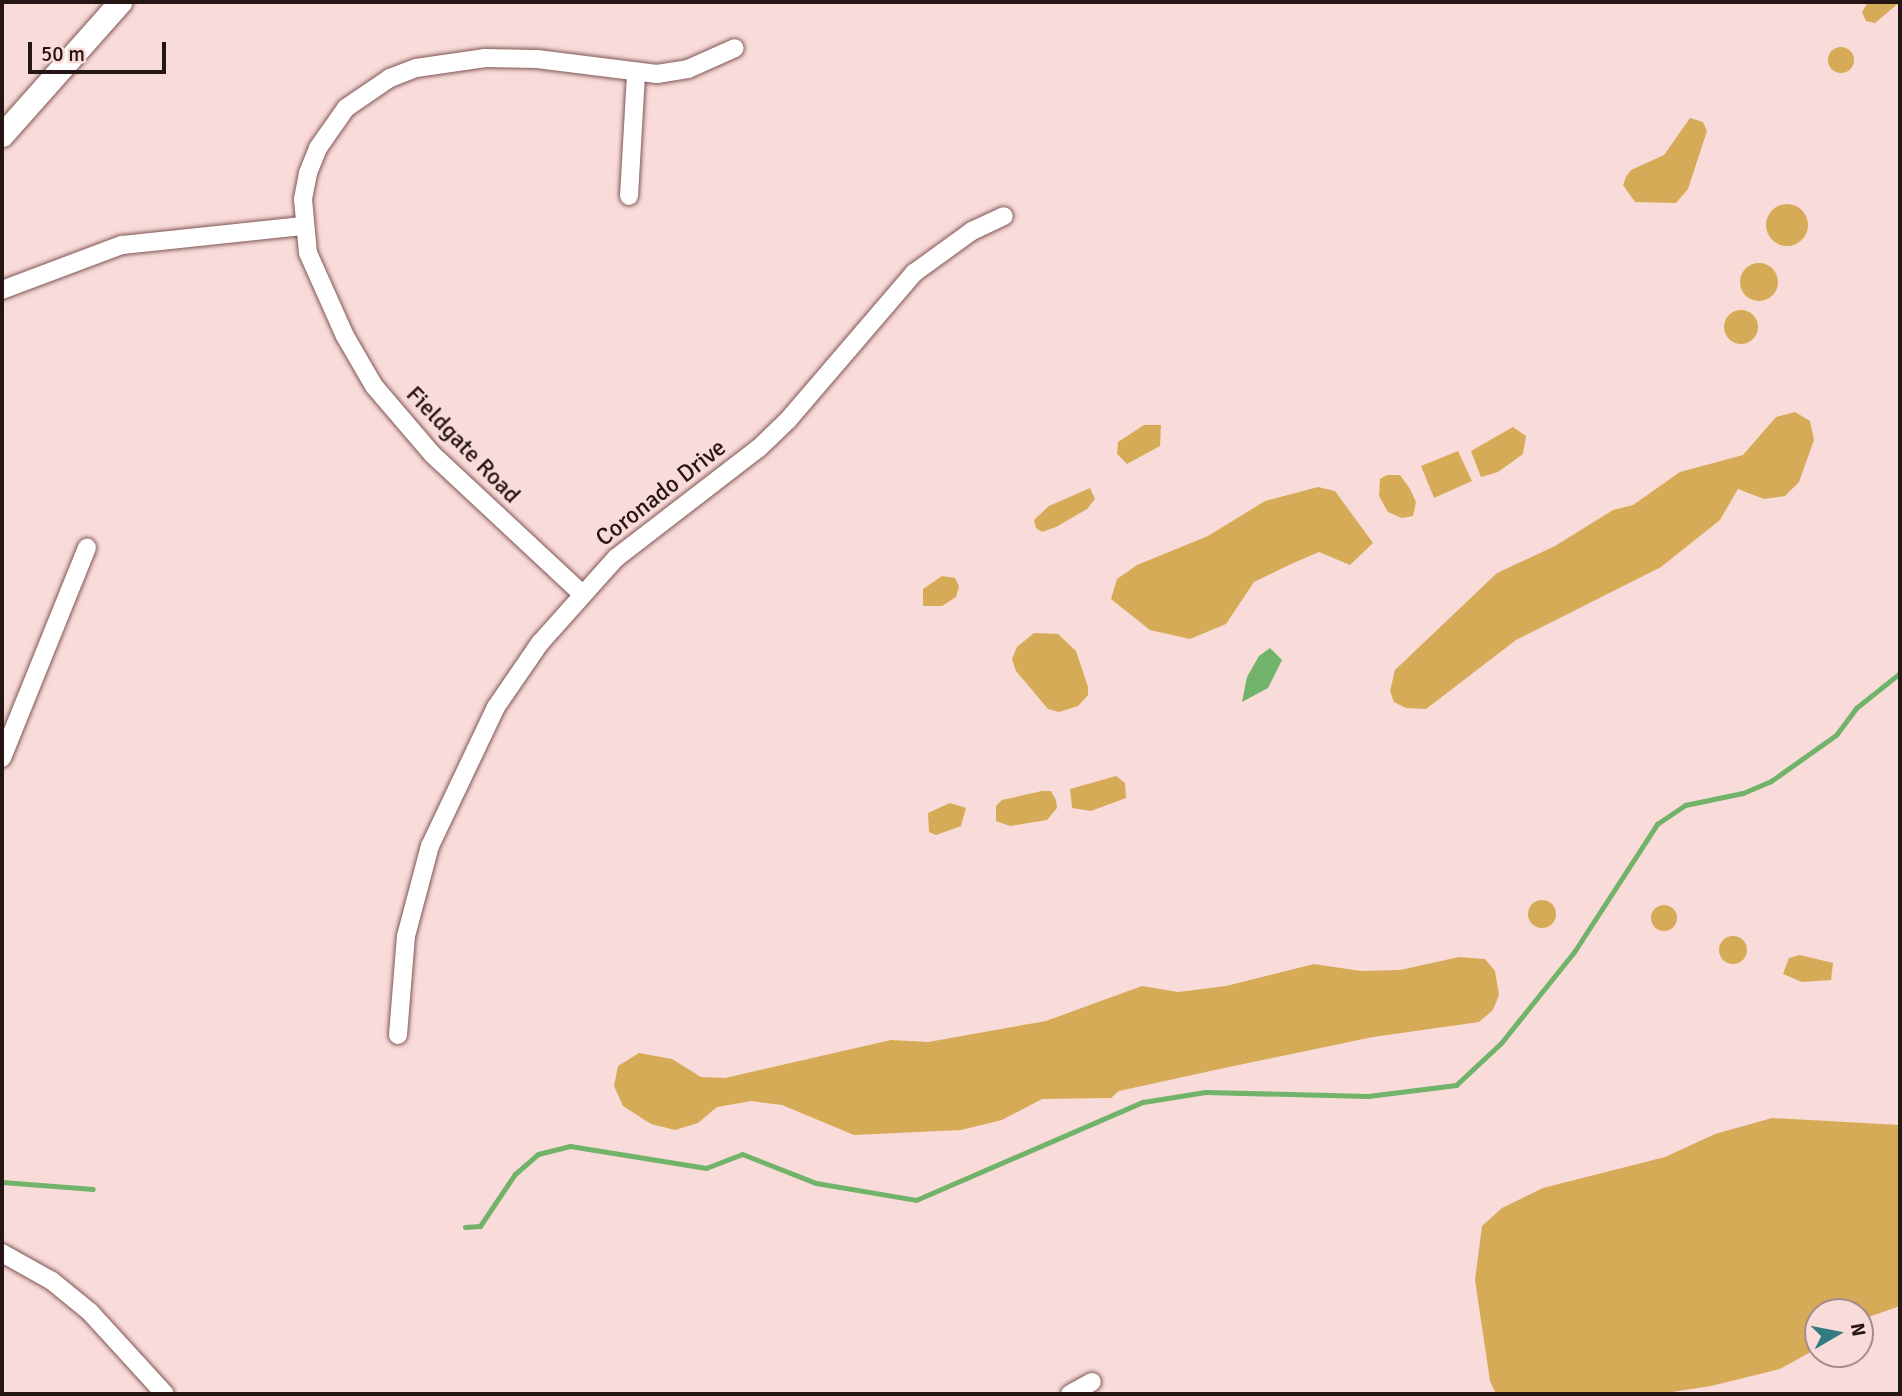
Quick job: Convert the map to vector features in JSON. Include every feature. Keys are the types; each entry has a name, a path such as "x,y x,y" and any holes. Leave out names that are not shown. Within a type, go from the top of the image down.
{"street":[{"path":"2,135 120,2"},
{"name":"Fieldgate Road","path":"580,592 403,424 345,336 319,284 303,226 308,173 318,148 346,108 390,78 450,61 485,58 537,59 636,74 688,69 735,48"},
{"path":"629,196 636,74"},
{"name":"Coronado Drive","path":"398,1035 406,936 440,821 496,707 580,592 653,524 759,448 914,273 972,231 1004,216"},
{"path":"2,290 64,264 134,243 303,226"},
{"path":"2,758 87,548"},
{"path":"2,1253 52,1281 90,1312 165,1394"},
{"path":"1070,1394 1092,1382"}],"shaded area":[{"path":"1868,2 1900,2 1875,23 1866,21 1862,12"},
{"path":"1841,47 1850,51 1854,60 1850,69 1841,73 1832,69 1828,60 1832,51"},
{"path":"1690,118 1703,122 1707,131 1688,189 1676,203 1635,202 1623,185 1626,177 1631,170 1664,155"},
{"path":"1787,204 1802,210 1808,225 1802,240 1787,246 1772,240 1766,225 1772,210"},
{"path":"1759,263 1772,269 1778,282 1772,295 1759,301 1746,295 1740,282 1746,269"},
{"path":"1741,310 1753,315 1758,327 1753,339 1741,344 1729,339 1724,327 1729,315"},
{"path":"1795,412 1810,421 1814,440 1799,482 1785,496 1764,499 1738,489 1720,520 1661,567 1516,640 1426,709 1406,708 1394,702 1390,691 1395,670 1497,573 1555,546 1613,510 1633,505 1680,472 1743,455 1776,417"},
{"path":"1144,425 1161,425 1160,446 1127,464 1117,454 1118,442"},
{"path":"1513,427 1526,436 1523,454 1498,472 1481,477 1471,451"},
{"path":"1458,451 1472,481 1434,498 1421,466"},
{"path":"1387,475 1400,475 1410,489 1416,502 1413,516 1402,518 1388,512 1379,496 1380,479"},
{"path":"1318,487 1335,491 1373,543 1350,565 1319,552 1291,564 1254,582 1226,624 1190,639 1150,630 1111,599 1117,579 1137,565 1208,536 1265,501"},
{"path":"1090,488 1095,499 1087,509 1056,527 1042,532 1036,528 1034,520 1049,506"},
{"path":"942,576 955,578 959,586 956,597 942,606 923,606 923,589"},
{"path":"1034,633 1058,634 1076,651 1088,687 1088,695 1078,706 1059,712 1048,709 1016,671 1012,659 1017,647"},
{"path":"1270,648 1282,660 1268,688 1242,702 1247,677 1259,656"},
{"path":"1116,776 1125,783 1126,798 1091,811 1072,808 1070,789"},
{"path":"1051,791 1056,800 1057,808 1047,820 1010,826 996,821 996,806 1002,800"},
{"path":"950,803 966,808 961,826 936,835 929,832 928,813"},
{"path":"1542,900 1552,904 1556,914 1552,924 1542,928 1532,924 1528,914 1532,904"},
{"path":"1664,905 1673,909 1677,918 1673,927 1664,931 1655,927 1651,918 1655,909"},
{"path":"1733,936 1743,940 1747,950 1743,960 1733,964 1723,960 1719,950 1723,940"},
{"path":"1800,955 1833,963 1831,980 1802,982 1783,974 1789,958"},
{"path":"1459,957 1485,959 1495,971 1499,995 1493,1010 1479,1022 1373,1037 1119,1091 1111,1098 1042,1099 1002,1120 961,1130 854,1135 782,1105 751,1101 717,1107 698,1123 675,1130 651,1124 623,1106 614,1086 618,1066 639,1053 672,1059 701,1077 725,1078 891,1040 928,1042 1046,1021 1142,986 1178,992 1226,986 1314,964 1361,971 1400,970"},
{"path":"1772,1118 1900,1125 1900,1306 1874,1315 1874,1298 1804,1298 1804,1356 1780,1369 1711,1386 1659,1394 1496,1394 1490,1381 1475,1280 1482,1226 1502,1208 1543,1188 1665,1157 1715,1134"}],"waterway":[{"path":"465,1227 480,1226 515,1174 538,1154 570,1146 706,1168 742,1154 816,1183 916,1200 1143,1102 1205,1092 1368,1096 1456,1085 1501,1043 1574,952 1657,824 1685,805 1743,793 1771,781 1836,735 1856,708 1900,673"},
{"path":"2,1182 93,1189"}]}
